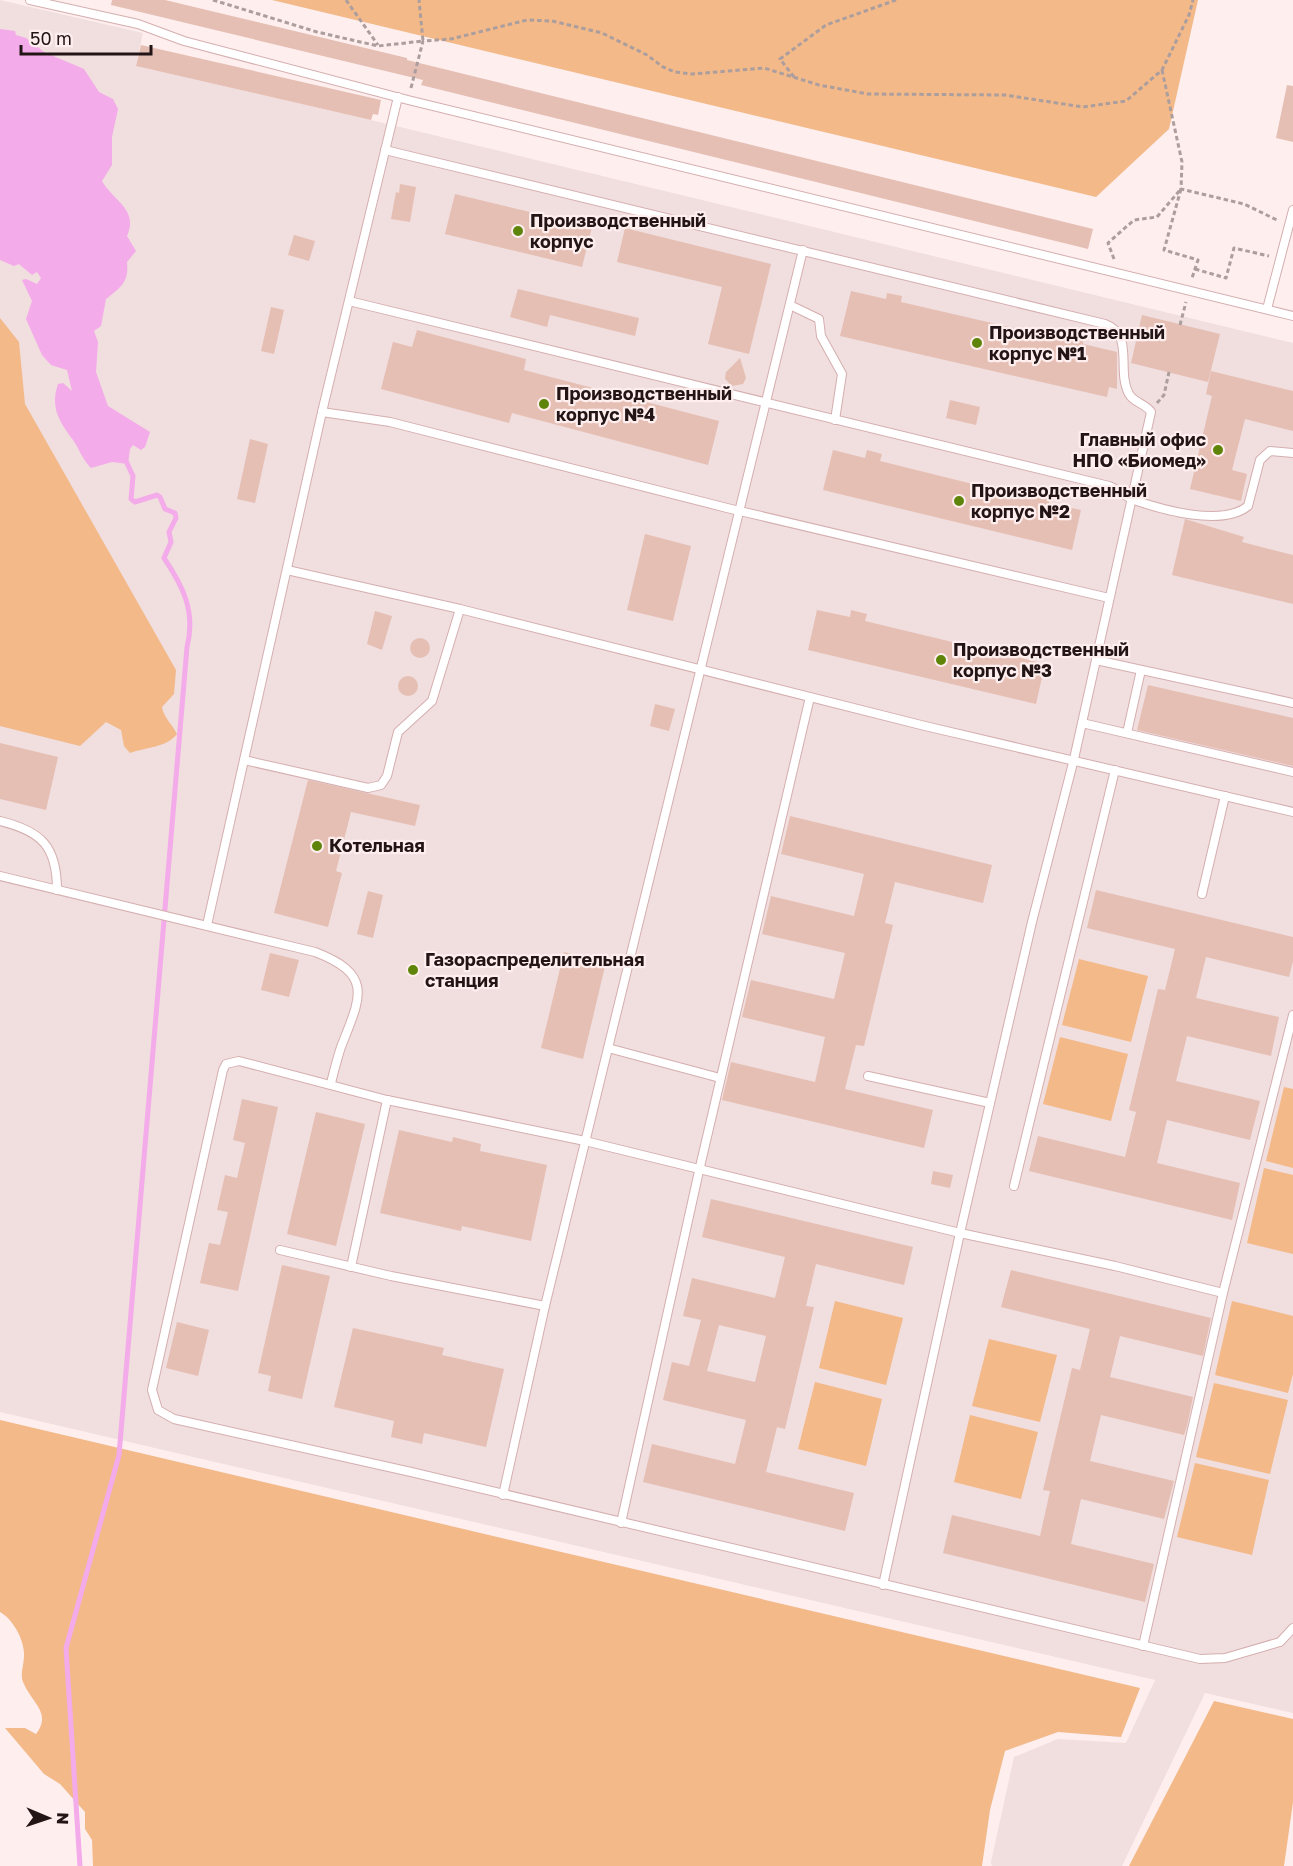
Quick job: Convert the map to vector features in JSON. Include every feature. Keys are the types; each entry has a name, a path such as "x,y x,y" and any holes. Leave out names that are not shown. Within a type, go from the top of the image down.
{"lane":[{"path":"30,0 138,24 184,41 408,100 1293,316"},
{"path":"207,925 322,412 398,97"},
{"path":"385,150 803,250 1115,328 1123,339 1122,359 1129,394 1151,411 1074,759 1032,922 960,1233 883,1585"},
{"path":"1268,309 1293,210"},
{"path":"503,1495 545,1306 700,670 792,306 803,250"},
{"path":"349,301 1109,486 1131,500 1209,517 1224,517 1248,506 1258,468 1265,455 1276,450 1293,453"},
{"path":"792,306 819,319 821,336 842,374 835,420"},
{"path":"322,412 390,422 741,511 1110,598"},
{"path":"287,570 459,609 810,697 1293,812"},
{"path":"244,760 368,788 381,785 387,776 398,732 432,701 459,609"},
{"path":"1096,660 1293,703"},
{"path":"1128,733 1141,670"},
{"path":"621,1523 720,1078 810,697"},
{"path":"1082,723 1293,772"},
{"path":"1014,1186 1115,770"},
{"path":"1202,894 1225,796"},
{"path":"0,821 34,832 50,850 57,874 57,890"},
{"path":"0,876 315,952 338,962 353,974 359,1000 340,1050 331,1083"},
{"path":"1143,1646 1223,1293 1293,1015"},
{"path":"608,1048 720,1078"},
{"path":"1223,1293 1115,1266 960,1233 585,1142 387,1100 331,1083 239,1060 226,1064 223,1070 152,1390 158,1410 174,1419 1143,1646 1214,1660 1280,1642 1293,1628"},
{"path":"868,1076 990,1103"},
{"path":"351,1267 387,1100"},
{"path":"280,1250 351,1267 545,1306"}],"path":[{"path":"213,0 317,32 378,46 451,39 527,20 552,21 602,33 647,54 663,67 675,72 692,74 764,68 795,78 868,94 1005,95 1083,107 1126,101 1162,70 1189,15 1193,0"},
{"path":"346,0 378,46"},
{"path":"408,100 423,41 419,0"},
{"path":"795,78 780,58 826,25 896,0"},
{"path":"1162,70 1182,162 1181,189 1164,250 1198,260 1180,325"},
{"path":"1181,189 1244,204 1288,225"},
{"path":"1119,273 1108,243 1134,220 1156,217 1181,189"},
{"path":"1195,269 1226,278 1234,248 1280,259"},
{"path":"1151,411 1164,395 1169,372"}],"shaded area":[{"path":"0,0 143,33 136,66 371,120 1293,343 1293,1713 1205,1693 1122,1866 992,1866 991,1862 1014,1757 1058,1739 1126,1743 1155,1680 0,1412"},
{"path":"272,0 1198,0 1169,129 1096,197"},
{"path":"0,29 15,31 16,35 26,38 44,52 84,69 99,92 113,99 118,109 112,137 112,165 102,181 127,212 130,227 127,236 136,251 127,262 127,275 123,283 106,299 101,326 94,331 98,342 96,372 108,406 150,432 145,447 141,450 133,445 130,449 128,464 112,462 91,468 83,458 57,414 55,400 58,384 63,383 72,391 67,370 51,365 42,355 26,319 32,301 22,280 26,279 37,284 41,278 37,272 32,275 19,264 14,266 0,260"},
{"path":"0,318 19,342 25,404 176,670 174,694 162,707 166,718 177,734 162,745 130,753 124,746 121,730 106,722 80,746 0,726"},
{"path":"1079,959 1148,976 1131,1042 1062,1025"},
{"path":"1060,1037 1128,1054 1111,1121 1043,1104"},
{"path":"1284,1087 1293,1089 1293,1168 1266,1161"},
{"path":"1264,1168 1293,1175 1293,1254 1247,1243"},
{"path":"835,1301 903,1318 886,1385 819,1368"},
{"path":"1232,1301 1293,1316 1293,1374 1288,1393 1215,1375"},
{"path":"989,1339 1057,1355 1040,1422 972,1406"},
{"path":"815,1382 882,1399 866,1466 798,1449"},
{"path":"1214,1383 1288,1400 1270,1474 1196,1457"},
{"path":"970,1415 1038,1432 1021,1499 954,1482"},
{"path":"0,1420 1140,1688 1121,1737 1058,1732 1005,1751 990,1810 982,1866 93,1866 92,1840 85,1829 85,1812 60,1784 44,1774 5,1728 25,1728 36,1734 42,1720 39,1708 23,1681 24,1650 20,1637 14,1625 0,1612"},
{"path":"1195,1463 1269,1480 1252,1555 1177,1537"},
{"path":"1214,1701 1293,1719 1293,1802 1284,1866 1129,1866"}],"building":[{"path":"112,0 165,0 1093,229 1088,249 421,85 423,80 111,5"},
{"path":"141,45 381,100 378,115 373,114 371,120 136,66"},
{"path":"1287,85 1293,86 1293,142 1276,138"},
{"path":"400,184 416,187 410,222 391,219 396,192 399,193"},
{"name":"Производственный корпус","path":"455,194 592,227 582,267 445,234"},
{"path":"625,228 771,264 749,354 708,344 722,287 617,262"},
{"path":"294,235 315,241 309,261 288,255"},
{"path":"518,289 639,318 635,336 550,315 547,327 510,317"},
{"name":"Производственный корпус №1","path":"851,291 886,299 887,293 902,296 901,302 1070,341 1072,335 1084,338 1083,344 1117,352 1117,389 1109,387 1107,397 840,336"},
{"path":"271,307 284,310 274,354 261,351"},
{"path":"1142,315 1220,334 1208,382 1131,363"},
{"name":"Производственный корпус №4","path":"417,330 526,359 524,370 719,421 708,465 512,413 509,423 381,389 393,342 412,347"},
{"path":"740,358 746,378 743,384 732,386 725,379 726,372"},
{"name":"Главный офис НПО «Биомед»","path":"1211,371 1293,391 1293,431 1245,419 1232,470 1247,474 1241,501 1190,489 1212,396 1206,394"},
{"path":"950,400 980,407 976,425 946,418"},
{"path":"250,439 268,444 255,503 237,499"},
{"name":"Производственный корпус №2","path":"833,450 865,458 867,450 882,454 880,461 1033,499 1035,492 1051,495 1049,503 1081,510 1072,550 823,490"},
{"path":"1185,519 1244,537 1242,542 1293,555 1293,604 1172,575"},
{"path":"645,534 691,546 673,621 627,610"},
{"name":"Производственный корпус №3","path":"817,610 850,617 851,610 867,614 865,621 998,653 1000,646 1015,649 1013,656 1045,664 1036,704 808,650"},
{"path":"375,611 392,616 382,650 367,644"},
{"path":"420,638 427,641 430,648 427,655 420,658 413,655 410,648 413,641"},
{"path":"408,676 415,679 418,686 415,693 408,696 401,693 398,686 401,679"},
{"path":"1148,685 1293,718 1293,766 1137,730"},
{"path":"655,704 675,709 669,731 650,726"},
{"path":"0,743 58,757 46,810 0,799"},
{"name":"Котельная","path":"308,780 420,805 415,826 351,812 336,871 342,873 328,927 274,913"},
{"path":"790,816 992,865 983,903 895,882 885,923 893,925 864,1046 856,1045 845,1089 933,1110 924,1148 722,1100 731,1062 815,1082 825,1037 742,1017 751,980 834,999 845,953 762,934 771,896 854,916 864,874 781,854"},
{"path":"1096,890 1293,937 1293,961 1289,977 1206,957 1196,998 1279,1017 1271,1056 1187,1036 1176,1081 1260,1101 1250,1140 1167,1120 1157,1163 1240,1183 1232,1220 1029,1171 1038,1136 1125,1157 1136,1112 1129,1110 1158,989 1165,990 1175,949 1087,928"},
{"path":"368,891 383,895 373,938 357,934"},
{"path":"564,952 606,962 583,1059 541,1048"},
{"path":"270,953 299,960 289,997 261,990"},
{"path":"242,1099 278,1107 238,1291 200,1283 209,1243 220,1245 228,1212 217,1210 225,1175 237,1178 245,1143 233,1140"},
{"path":"316,1112 365,1124 336,1246 287,1234"},
{"path":"399,1130 452,1142 453,1137 481,1144 480,1151 547,1165 531,1241 462,1226 461,1231 380,1213"},
{"path":"933,1171 953,1175 950,1188 931,1184"},
{"path":"711,1199 913,1247 904,1285 816,1264 806,1306 814,1307 785,1429 777,1427 766,1472 854,1493 845,1531 643,1482 652,1444 735,1464 746,1420 663,1400 672,1362 689,1366 701,1320 683,1316 692,1278 775,1298 785,1257 702,1237","holes":["719,1325 766,1336 755,1382 707,1371"]},
{"path":"282,1265 330,1276 302,1399 268,1391 271,1376 258,1373"},
{"path":"1011,1270 1211,1318 1203,1356 1120,1336 1110,1377 1193,1397 1187,1426 1184,1435 1101,1415 1090,1461 1174,1481 1164,1519 1081,1499 1071,1544 1154,1564 1145,1602 943,1553 952,1515 1040,1536 1050,1491 1043,1490 1072,1368 1080,1370 1090,1329 1001,1307"},
{"path":"177,1322 209,1330 198,1376 166,1368"},
{"path":"353,1328 444,1348 442,1355 504,1369 486,1447 424,1433 422,1444 391,1437 394,1421 334,1407"}],"waterway":[{"path":"80,1866 66,1648 119,1455 190,622 182,589 164,558 171,542 169,532 176,518 175,513 165,509 157,495 135,502 131,499 133,476 125,459"}],"place":[{"name":"Производственный корпус","path":"518,231"},
{"name":"Производственный корпус №1","path":"977,343"},
{"name":"Производственный корпус №4","path":"544,404"},
{"name":"Главный офис НПО «Биомед»","path":"1218,450"},
{"name":"Производственный корпус №2","path":"959,501"},
{"name":"Производственный корпус №3","path":"941,660"},
{"name":"Котельная","path":"317,846"},
{"name":"Газораспределительная станция","path":"413,970"}]}
